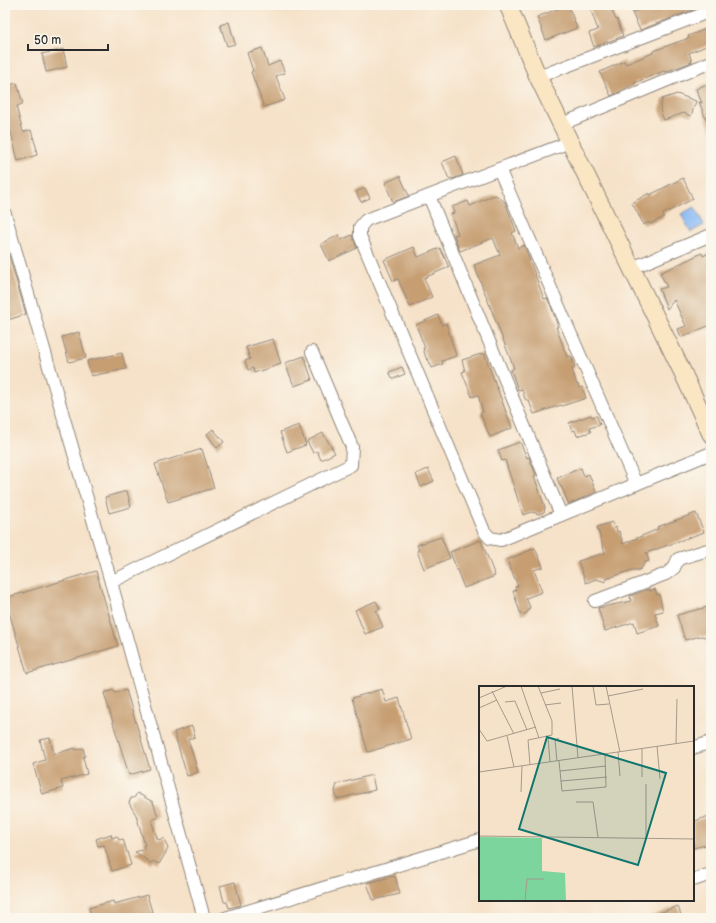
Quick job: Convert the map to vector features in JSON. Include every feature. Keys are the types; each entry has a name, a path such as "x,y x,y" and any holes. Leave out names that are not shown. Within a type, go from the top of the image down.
{"street":[{"path":"508,5 538,77 682,371 711,434"},
{"path":"538,77 711,11"},
{"path":"562,124 711,62"},
{"path":"570,142 366,220 360,227 360,236 484,531 490,538 500,540 711,453"},
{"path":"499,169 636,484"},
{"path":"429,196 561,515"},
{"path":"5,214 111,582 204,918"},
{"path":"632,268 711,235"},
{"path":"111,582 351,465 352,446 312,352"},
{"path":"595,601 666,574 674,568 678,559 711,548"},
{"path":"694,748 711,742"},
{"path":"225,918 479,840"},
{"path":"694,880 711,874"}],"water":[{"path":"695,207 704,225 691,232 681,214"}],"building":[{"path":"568,5 577,28 546,40 537,17"},
{"path":"589,5 610,5 623,36 594,47 589,33 598,30"},
{"path":"650,5 706,5 640,30 632,13"},
{"path":"229,22 235,44 227,46 220,25"},
{"path":"711,27 711,44 689,53 692,62 634,83 635,84 611,96 600,72 624,61 626,64 653,53 653,51 689,38 688,36"},
{"path":"262,48 268,66 280,61 285,73 276,76 285,100 264,107 251,72 253,71 247,53"},
{"path":"63,49 67,67 46,72 42,54"},
{"path":"711,82 711,131 699,102 702,103 696,89"},
{"path":"17,83 23,104 17,106 17,110 23,132 31,130 37,150 37,155 18,161 5,108 5,86"},
{"path":"677,94 696,101 691,116 684,113 664,120 660,110 662,99"},
{"path":"456,156 463,175 449,179 442,162"},
{"path":"400,176 409,196 393,202 385,183"},
{"path":"683,178 693,199 663,214 664,217 650,224 649,222 644,225 632,203 649,193 650,195"},
{"path":"365,188 370,198 361,202 356,192"},
{"path":"496,195 505,202 516,231 512,233 518,248 524,245 544,299 547,298 551,306 558,327 556,327 567,357 571,356 575,367 572,369 577,385 578,384 579,388 582,387 586,398 534,414 529,401 525,399 522,389 518,390 511,370 514,368 474,265 500,255 493,238 460,251 454,235 458,234 451,214 454,213 452,207 468,201 470,206"},
{"path":"339,235 341,240 352,235 357,248 329,261 321,244"},
{"path":"5,246 26,314 5,321"},
{"path":"414,247 418,257 440,248 449,267 424,278 432,297 410,307 398,279 393,281 384,260"},
{"path":"711,252 711,325 681,337 678,329 686,326 674,300 667,309 659,289 667,287 660,273 702,253 703,256"},
{"path":"438,315 442,325 446,323 456,356 442,361 443,364 432,368 426,358 423,348 425,348 416,325"},
{"path":"79,332 86,358 69,362 62,337"},
{"path":"273,339 281,364 254,373 253,368 248,370 245,361 250,359 246,347"},
{"path":"122,353 126,369 91,376 87,361"},
{"path":"484,353 512,428 490,437 480,413 483,412 478,395 472,397 462,372 465,371 462,360"},
{"path":"304,356 312,380 294,386 285,363"},
{"path":"402,367 405,374 393,379 389,372"},
{"path":"591,415 592,417 597,416 600,425 589,428 591,432 577,436 575,430 572,431 569,423"},
{"path":"299,425 306,445 287,452 280,432"},
{"path":"213,429 224,442 217,448 207,434"},
{"path":"323,433 335,453 321,460 317,451 313,453 307,441"},
{"path":"520,442 527,458 529,457 536,475 534,476 545,507 544,512 540,514 531,512 523,515 505,460 502,461 498,450"},
{"path":"202,449 214,488 168,502 155,464"},
{"path":"581,468 584,476 589,474 596,492 569,504 557,478"},
{"path":"428,469 434,481 421,487 416,474"},
{"path":"127,491 131,507 109,513 105,497"},
{"path":"696,513 704,532 646,553 649,561 645,562 641,569 632,570 606,579 606,582 596,579 586,583 578,561 605,553 597,527 612,522 614,528 616,527 617,532 619,531 623,544 658,529 657,527"},
{"path":"441,537 450,558 424,569 417,551 419,550 417,545"},
{"path":"481,540 495,576 464,588 450,552"},
{"path":"535,548 543,567 534,570 542,592 526,598 530,607 527,613 521,615 513,591 516,590 515,587 518,586 507,560"},
{"path":"96,571 118,646 27,673 5,598"},
{"path":"649,589 650,591 655,589 657,595 659,594 663,611 655,613 659,626 637,633 634,622 605,631 598,608 631,601 630,596"},
{"path":"376,601 380,609 376,611 383,627 365,634 355,610"},
{"path":"707,607 711,608 711,636 701,636 685,640 677,615"},
{"path":"382,689 386,702 399,698 411,739 368,752 352,698"},
{"path":"114,690 115,693 126,690 150,769 129,775 104,693"},
{"path":"192,726 195,737 188,739 198,772 187,776 174,732"},
{"path":"50,738 54,754 75,748 76,750 83,748 85,756 83,757 87,774 61,781 63,788 42,794 33,764 45,760 40,740"},
{"path":"372,775 375,790 337,799 335,791 337,784"},
{"path":"137,793 153,802 158,817 152,820 152,823 158,840 164,838 168,849 159,864 153,861 151,863 135,852 145,849 136,815 129,803 131,798 134,798"},
{"path":"711,815 711,844 694,848 694,822"},
{"path":"111,834 112,838 117,836 119,840 123,839 131,865 112,871 104,845 98,846 96,839"},
{"path":"395,876 400,894 373,900 367,883"},
{"path":"235,882 241,905 229,908 227,902 224,902 220,886"},
{"path":"147,895 154,918 92,918 89,908 113,901 114,904"},
{"path":"678,906 682,918 649,918 649,917"}]}
